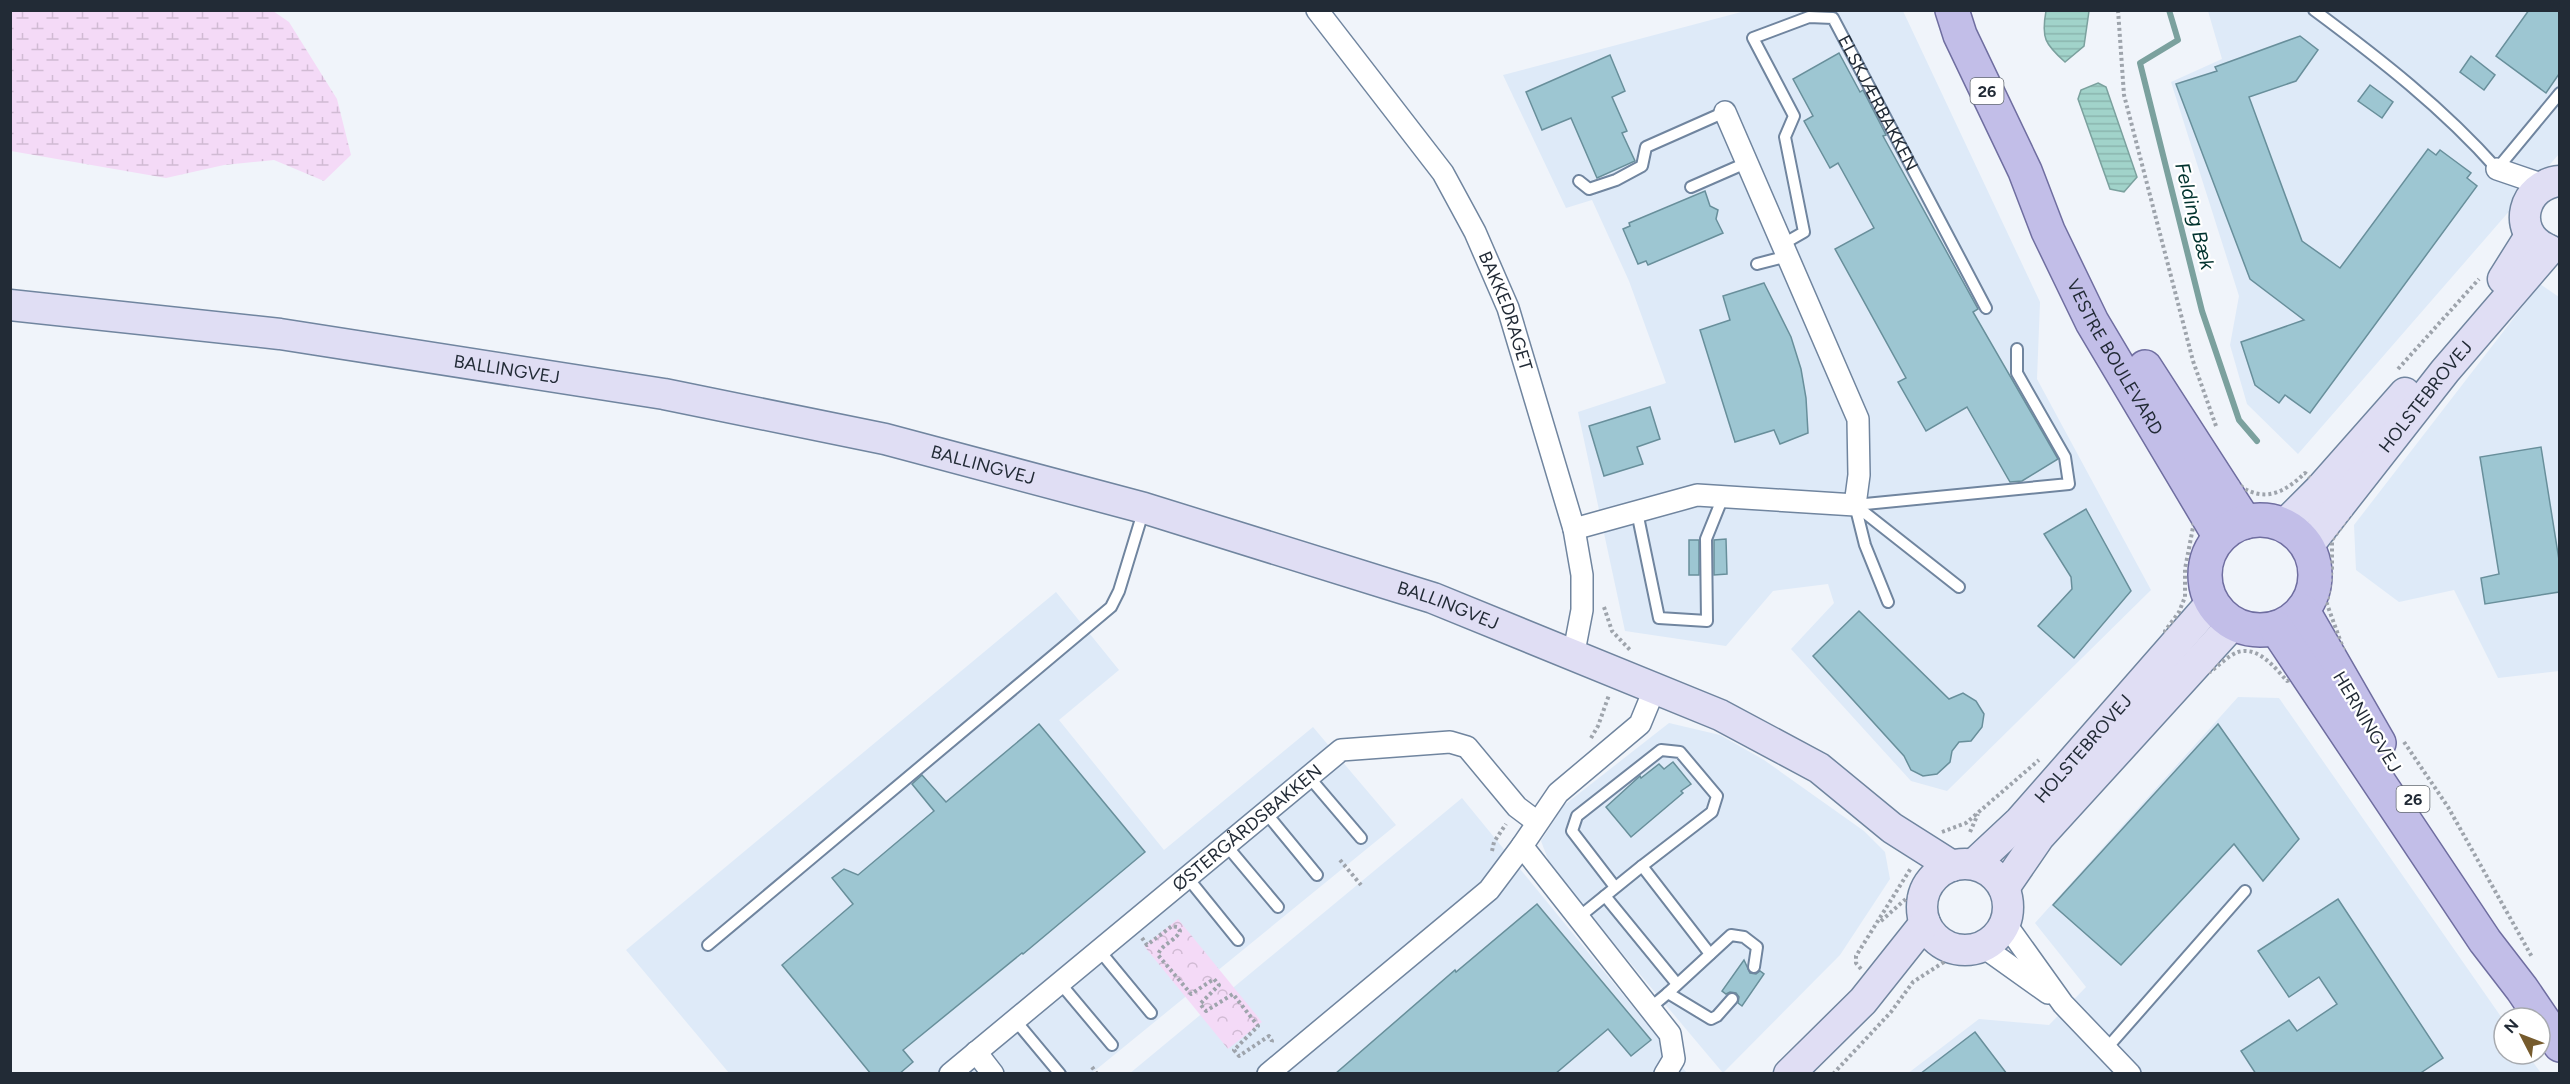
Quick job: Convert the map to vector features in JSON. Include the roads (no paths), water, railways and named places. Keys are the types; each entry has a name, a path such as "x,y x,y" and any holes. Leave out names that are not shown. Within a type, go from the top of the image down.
{"main road":[{"name":"VESTRE BOULEVARD","path":"1952,10 1960,35 2025,171 2059,221 2111,312 2213,474 2233,530"},
{"path":"2543,191 2524,217 2546,245"},
{"name":"HOLSTEBROVEJ","path":"2296,536 2320,482 2445,371 2546,245"},
{"name":"BALLINGVEJ","path":"10,305 280,334 664,394 885,439 1144,508 1433,598 1574,657 1627,659 1654,690 1720,715 1791,752 1819,768 1892,828 1963,865"},
{"path":"2272,520 2296,536 2314,562 2316,579 2312,596 2290,620 2254,630 2222,613 2206,586 2205,568 2210,552 2233,530 2272,520"},
{"name":"HOLSTEBROVEJ","path":"1963,865 2020,821 2174,644 2222,613"},
{"name":"HERNINGVEJ","path":"2290,620 2333,661 2495,936 2529,976 2559,1045"},
{"name":"HOLSTEBROVEJ","path":"2004,888 2174,644"},
{"name":"BALLINGVEJ","path":"1892,828 1926,889"},
{"path":"1863,1001 1962,947 1992,941 2005,923 2008,905 2004,888 1991,872 1963,865 1932,879 1926,889 1922,911 1930,932 1962,947"},
{"path":"1789,1074 1863,1001 1925,923"}],"street":[{"name":"BAKKEDRAGET","path":"1317,10 1443,173 1475,232 1508,308 1574,529 1582,575 1582,610 1574,657"},
{"path":"1574,529 1697,495 1855,505 1859,475 1858,419 1725,112"},
{"path":"2497,169 2543,191"},
{"path":"2497,169 2543,191"},
{"path":"1268,1074 1489,890 1558,793 1640,724 1654,690"},
{"name":"ØSTERGÅRDSBAKKEN","path":"950,1074 1341,750 1450,742 1467,747 1517,807 1537,822"},
{"path":"1522,846 1670,1034 1674,1059 1665,1074"},
{"path":"2005,923 2063,1004 2130,1074"},
{"path":"1962,947 2063,1004"},
{"path":"976,1052 993,1074"}],"lane":[{"path":"2314,10 2389,65 2468,136 2497,169 2559,93"},
{"name":"ELSKJÆRBAKKEN","path":"1785,250 1804,232 1785,137 1794,116 1753,38 1809,17 1833,18 1986,308"},
{"path":"1579,181 1589,189 1616,180 1642,166 1646,147 1725,112"},
{"path":"1691,187 1746,163"},
{"path":"1757,264 1785,250"},
{"path":"1855,505 2069,484 2065,457 2017,373 2017,349"},
{"path":"1637,512 1659,618 1707,621 1706,539 1723,497"},
{"path":"1855,505 1959,587"},
{"path":"1855,505 1865,545 1888,602"},
{"path":"708,945 1111,607 1119,591 1144,508"},
{"path":"1579,916 1712,812 1716,796 1680,752 1661,750 1577,816 1572,831 1616,887"},
{"path":"1309,777 1361,838"},
{"path":"1266,813 1317,875"},
{"path":"1226,845 1278,907"},
{"path":"1642,866 1710,954"},
{"path":"1187,877 1238,940"},
{"path":"2107,1048 2245,891"},
{"path":"1605,896 1677,984"},
{"path":"1650,1008 1731,935 1744,938 1757,947 1754,968"},
{"path":"1099,950 1151,1013"},
{"path":"1060,983 1112,1045"},
{"path":"1668,993 1711,1019 1717,1016 1732,999"},
{"path":"1015,1020 1060,1074"}],"waterway":[{"name":"Felding Bæk","path":"2169,10 2178,40 2140,63 2202,311 2239,420 2257,441"}]}
